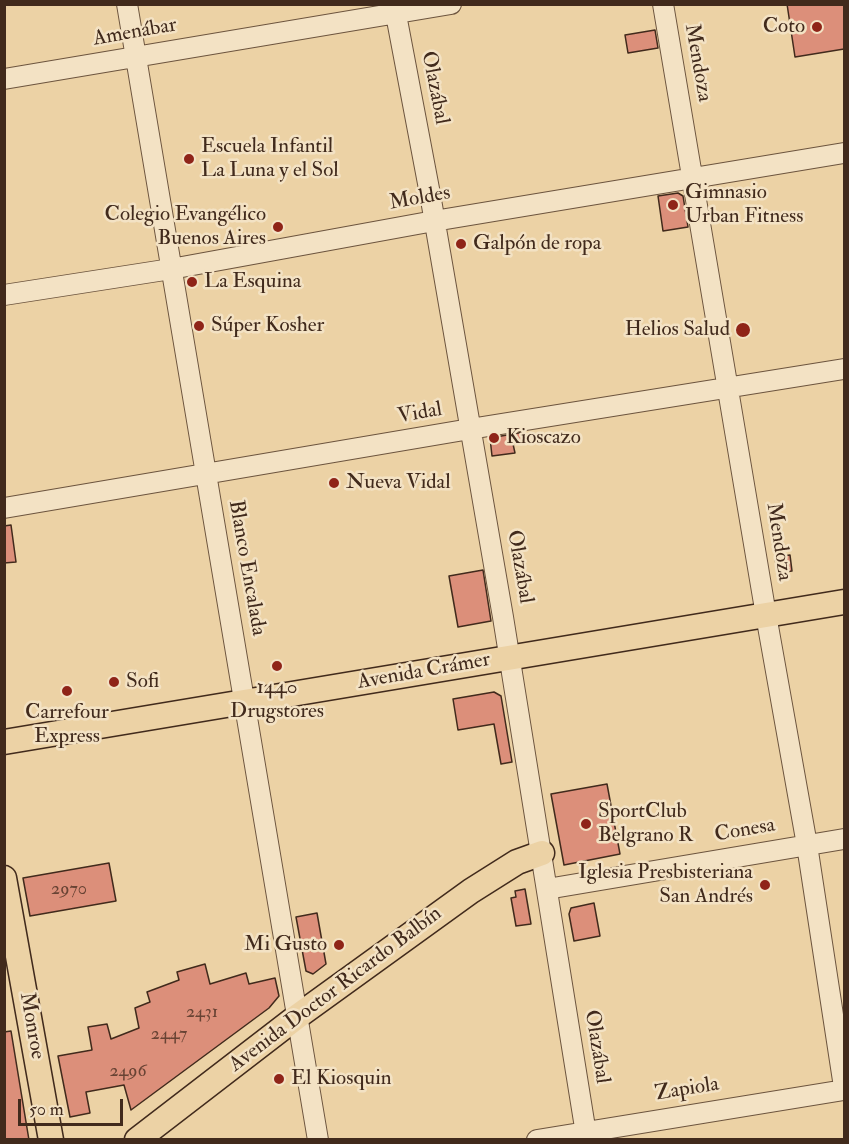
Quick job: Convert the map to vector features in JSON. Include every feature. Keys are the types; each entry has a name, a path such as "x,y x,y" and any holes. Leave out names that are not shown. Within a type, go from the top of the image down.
{"main road":[{"name":"Avenida Crámer","path":"4,742 844,602"},
{"name":"Avenida Doctor Ricardo Balbín","path":"137,1140 298,1016 497,873 517,862 542,854"},
{"name":"Monroe","path":"4,878 13,970 51,1140"}],"street":[{"name":"Blanco Encalada","path":"127,4 318,1140"},
{"name":"Amenábar","path":"4,79 395,9 451,4"},
{"name":"Mendoza","path":"663,4 807,845 844,1089"},
{"name":"Olazábal","path":"395,9 509,657 586,1135"},
{"name":"Moldes","path":"4,295 171,269 434,221 844,153"},
{"name":"Vidal","path":"4,508 206,476 470,429 844,369"},
{"name":"Conesa","path":"548,889 844,839"},
{"name":"Zapiola","path":"537,1140 586,1135 844,1089"}],"building":[{"name":"Coto","path":"787,4 844,4 844,49 795,57"},
{"path":"655,30 658,48 628,53 625,35"},
{"path":"678,193 683,196 688,227 663,231 658,196"},
{"path":"524,432 525,442 513,444 515,453 492,456 490,438"},
{"path":"11,525 16,562 4,563 4,526"},
{"path":"790,555 792,571 784,572 776,565 775,557"},
{"path":"483,570 491,621 458,627 449,576"},
{"path":"494,692 501,696 512,762 501,764 494,724 458,730 453,699"},
{"name":"SportClub Belgrano R","path":"607,784 620,854 564,865 551,794"},
{"path":"109,863 116,901 30,916 23,878"},
{"path":"525,889 531,924 516,926 511,898 516,897 515,891"},
{"path":"594,903 600,936 574,941 569,914 571,908"},
{"path":"317,913 326,964 313,974 306,971 296,917"},
{"path":"205,964 210,984 246,973 249,984 275,978 279,996 269,1008 131,1110 124,1085 86,1092 90,1113 70,1117 58,1056 92,1050 88,1027 107,1024 111,1039 139,1028 135,1008 150,1002 147,992 179,980 177,972"},
{"path":"11,1031 29,1140 4,1140 4,1032"}],"place":[{"name":"Coto","path":"817,27"},
{"name":"Escuela Infantil La Luna y el Sol","path":"189,159"},
{"name":"Gimnasio Urban Fitness","path":"673,205"},
{"name":"Colegio Evangélico Buenos Aires","path":"278,227"},
{"name":"Galpón de ropa","path":"461,244"},
{"name":"La Esquina","path":"192,282"},
{"name":"Súper Kosher","path":"199,326"},
{"name":"Helios Salud","path":"743,330"},
{"name":"Kioscazo","path":"494,438"},
{"name":"Nueva Vidal","path":"334,483"},
{"name":"1440 Drugstores","path":"277,666"},
{"name":"Sofi","path":"114,682"},
{"name":"Carrefour Express","path":"67,691"},
{"name":"SportClub Belgrano R","path":"586,824"},
{"name":"Iglesia Presbisteriana San Andrés","path":"765,885"},
{"name":"Mi Gusto","path":"339,945"},
{"name":"El Kiosquin","path":"279,1079"}]}
